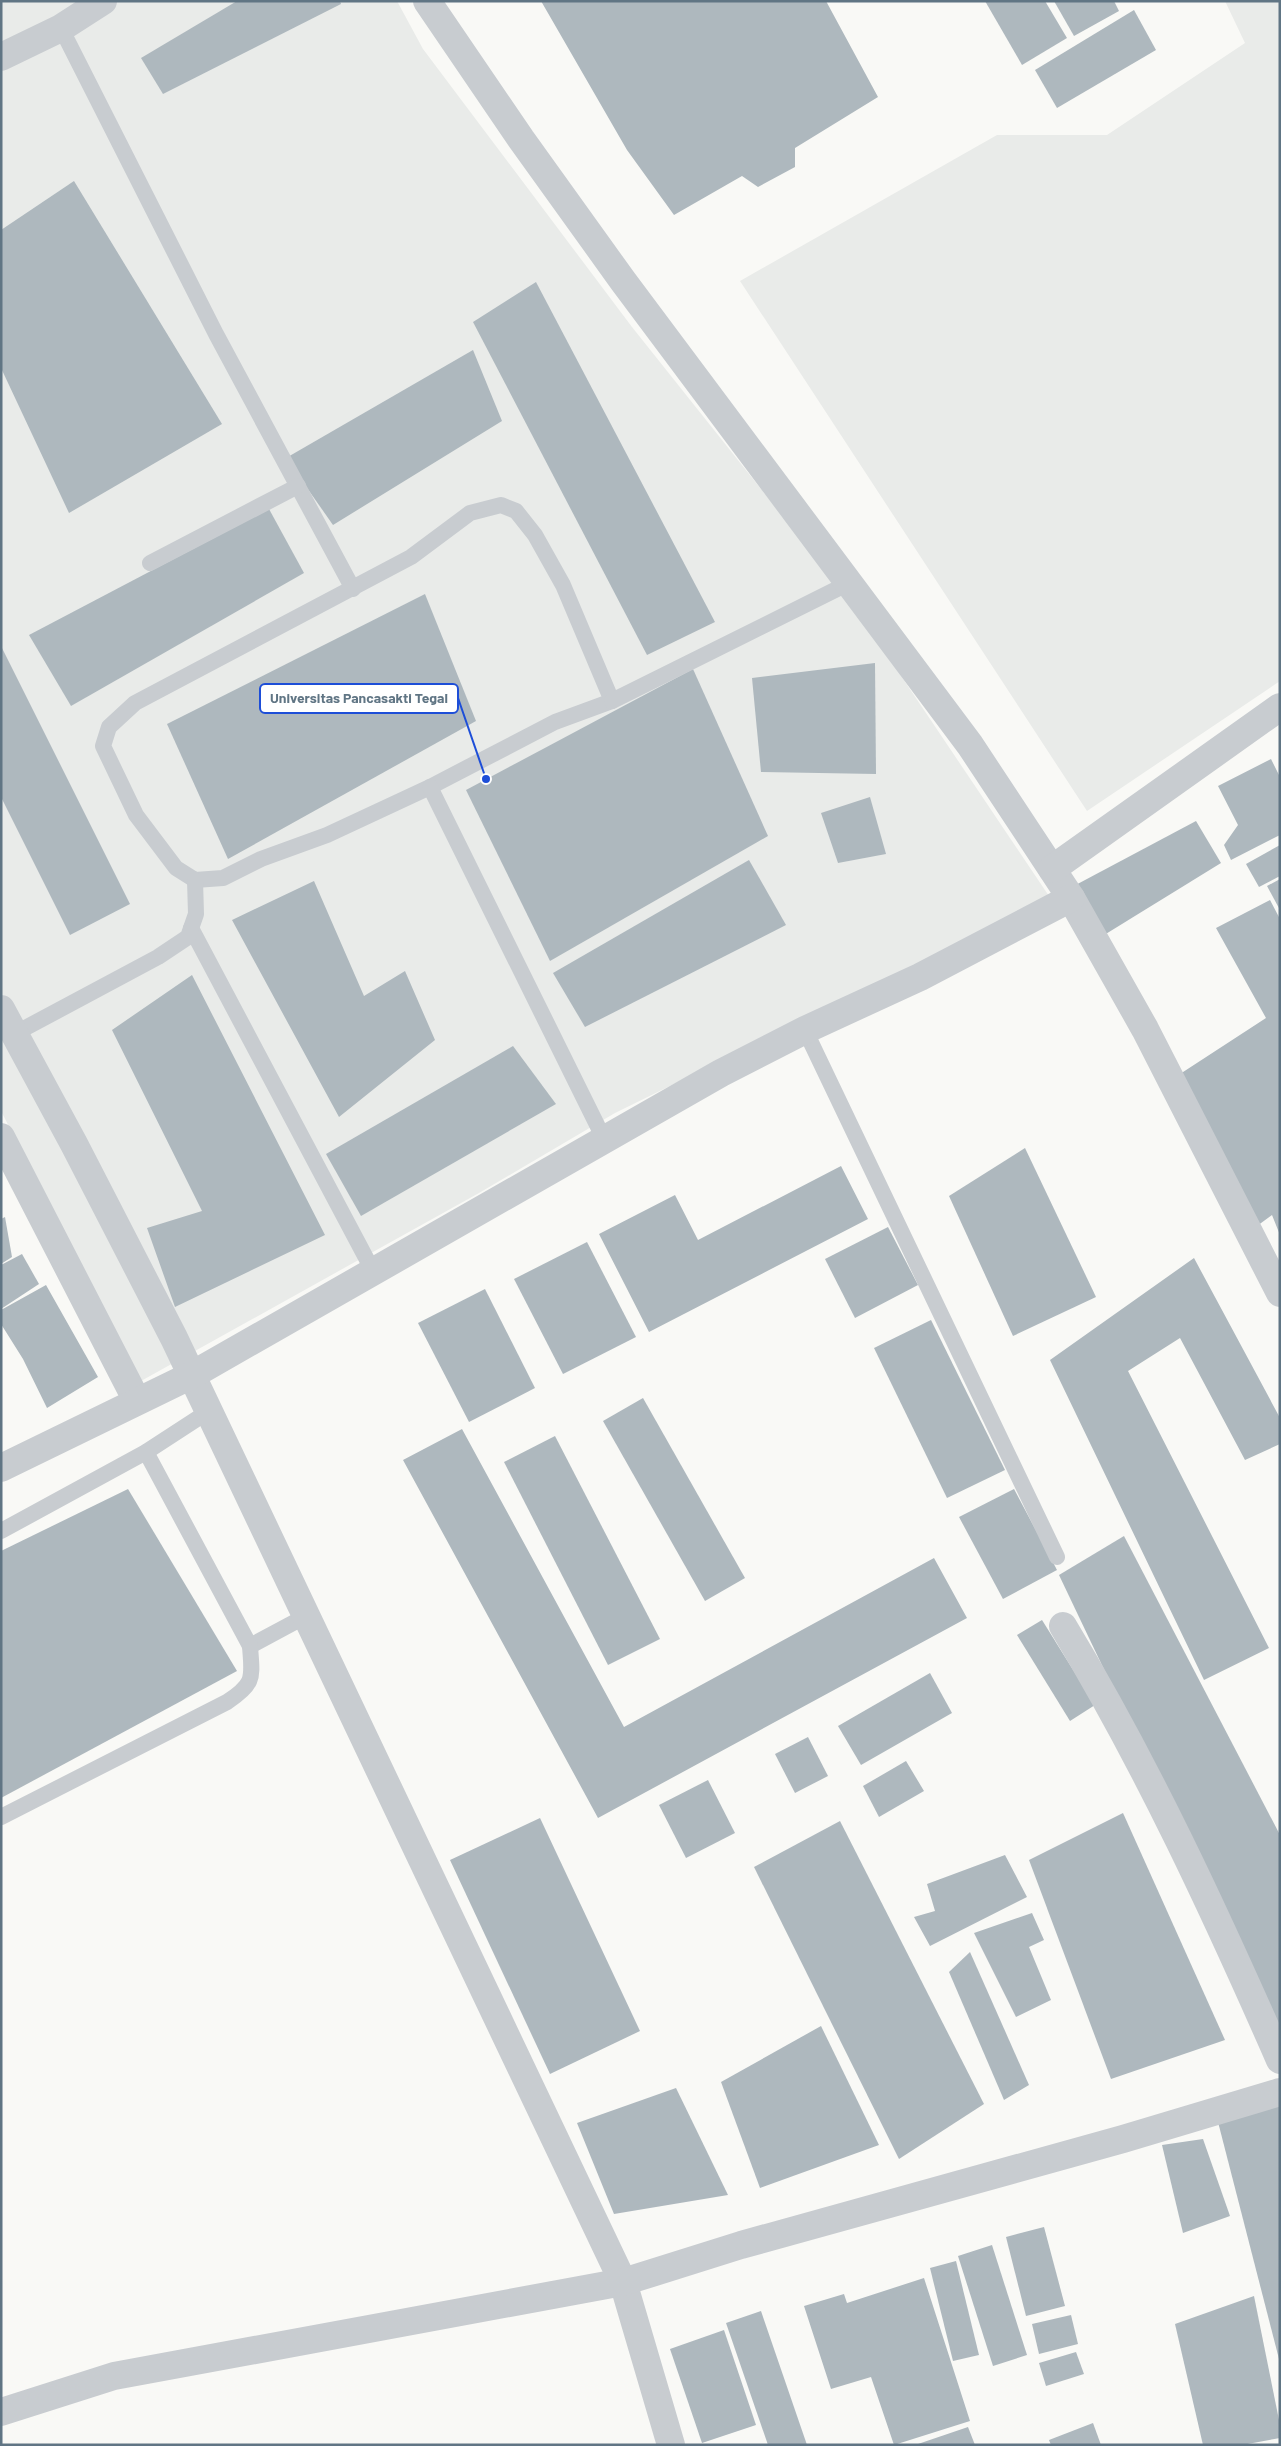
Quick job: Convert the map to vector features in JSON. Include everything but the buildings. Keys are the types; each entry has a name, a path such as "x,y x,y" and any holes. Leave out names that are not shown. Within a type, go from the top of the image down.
{"street":[{"path":"1,57 60,28 103,1"},
{"path":"427,1 521,139 623,281 970,745 1052,869 1071,898 1144,1029 1280,1293"},
{"path":"1052,869 1280,707"},
{"path":"1,1468 192,1375 721,1072 805,1030 920,977 1071,898"},
{"path":"1,1009 74,1144 192,1375 623,2282 671,2445"},
{"path":"1,1137 137,1401"},
{"path":"1063,1626 1089,1669 1159,1799 1236,1960 1280,2060"},
{"path":"1,2412 114,2376 623,2282 740,2245 1123,2139 1280,2092"}],"lane":[{"path":"60,28 216,334 353,589"},
{"path":"150,563 298,486"},
{"path":"612,701 564,585 535,535 516,511 501,505 470,513 411,557 135,703 109,727 103,746 136,815 176,868 195,880 222,878 261,859 327,834 430,787 555,722 612,701 849,582"},
{"path":"430,787 605,1140"},
{"path":"14,1034 158,957 188,937 196,914 195,880"},
{"path":"191,928 373,1271"},
{"path":"805,1030 1057,1557"},
{"path":"1,1531 146,1452 208,1411"},
{"path":"1,1816 241,1693 252,1678 250,1646 146,1452"},
{"path":"250,1646 306,1616"}],"shaded area":[{"path":"1,1 397,1 423,49 632,327 828,573 889,658 1051,899 615,1113 479,1193 141,1381 1,1111"},
{"path":"1225,1 1280,1 1280,681 1087,811 740,281 997,135 1107,135 1245,43"}],"place":[{"name":"Universitas Pancasakti Tegal","path":"486,779"}]}
